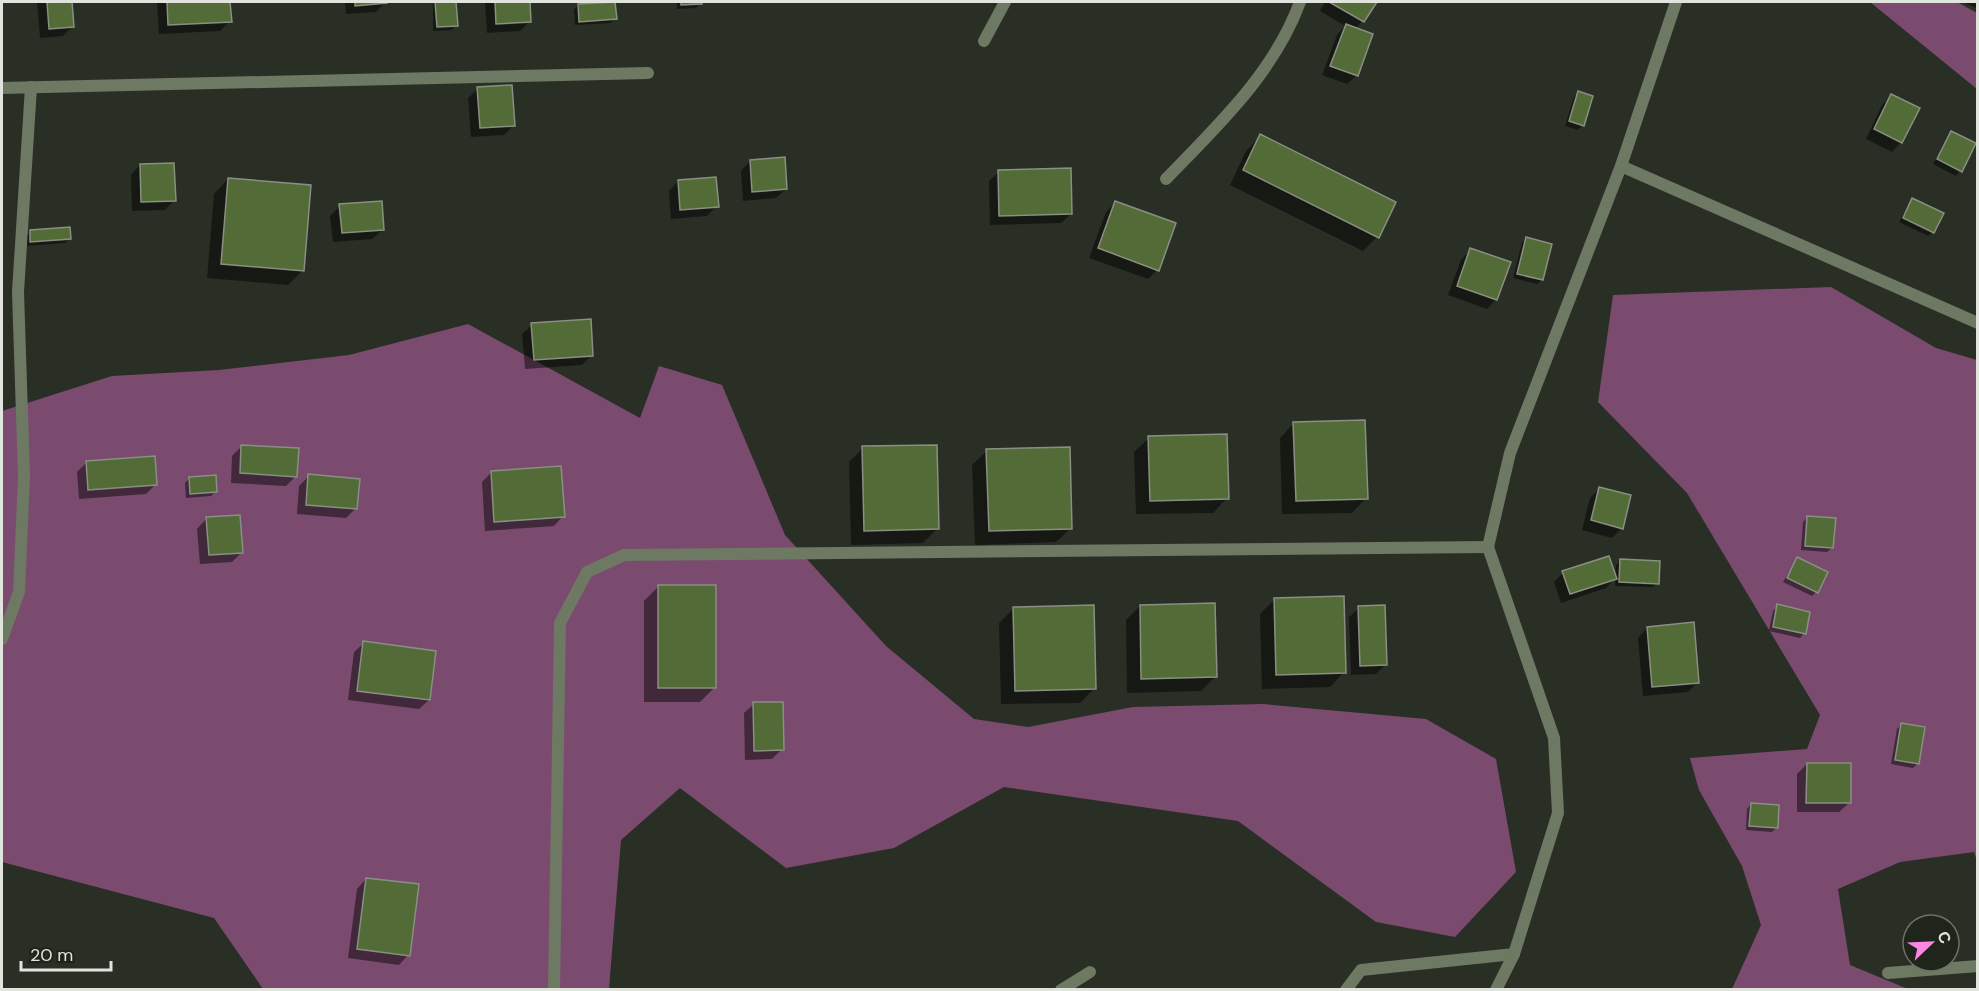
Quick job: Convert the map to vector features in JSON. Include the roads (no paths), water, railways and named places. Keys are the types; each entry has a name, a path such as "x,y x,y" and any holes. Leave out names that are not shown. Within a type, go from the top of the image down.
{"street":[{"path":"984,41 1005,2"},
{"path":"1166,179 1240,100 1275,56 1300,2"},
{"path":"1496,990 1514,954 1558,813 1554,738 1488,547 1510,453 1621,166 1676,2"},
{"path":"2,88 648,73"},
{"path":"2,639 19,592 24,476 18,292 31,87"},
{"path":"1621,166 1977,323"},
{"path":"554,990 560,623 587,572 624,555 1488,547"},
{"path":"1346,990 1361,970 1514,954"},
{"path":"1888,973 1977,966"},
{"path":"1061,990 1090,972"}]}
